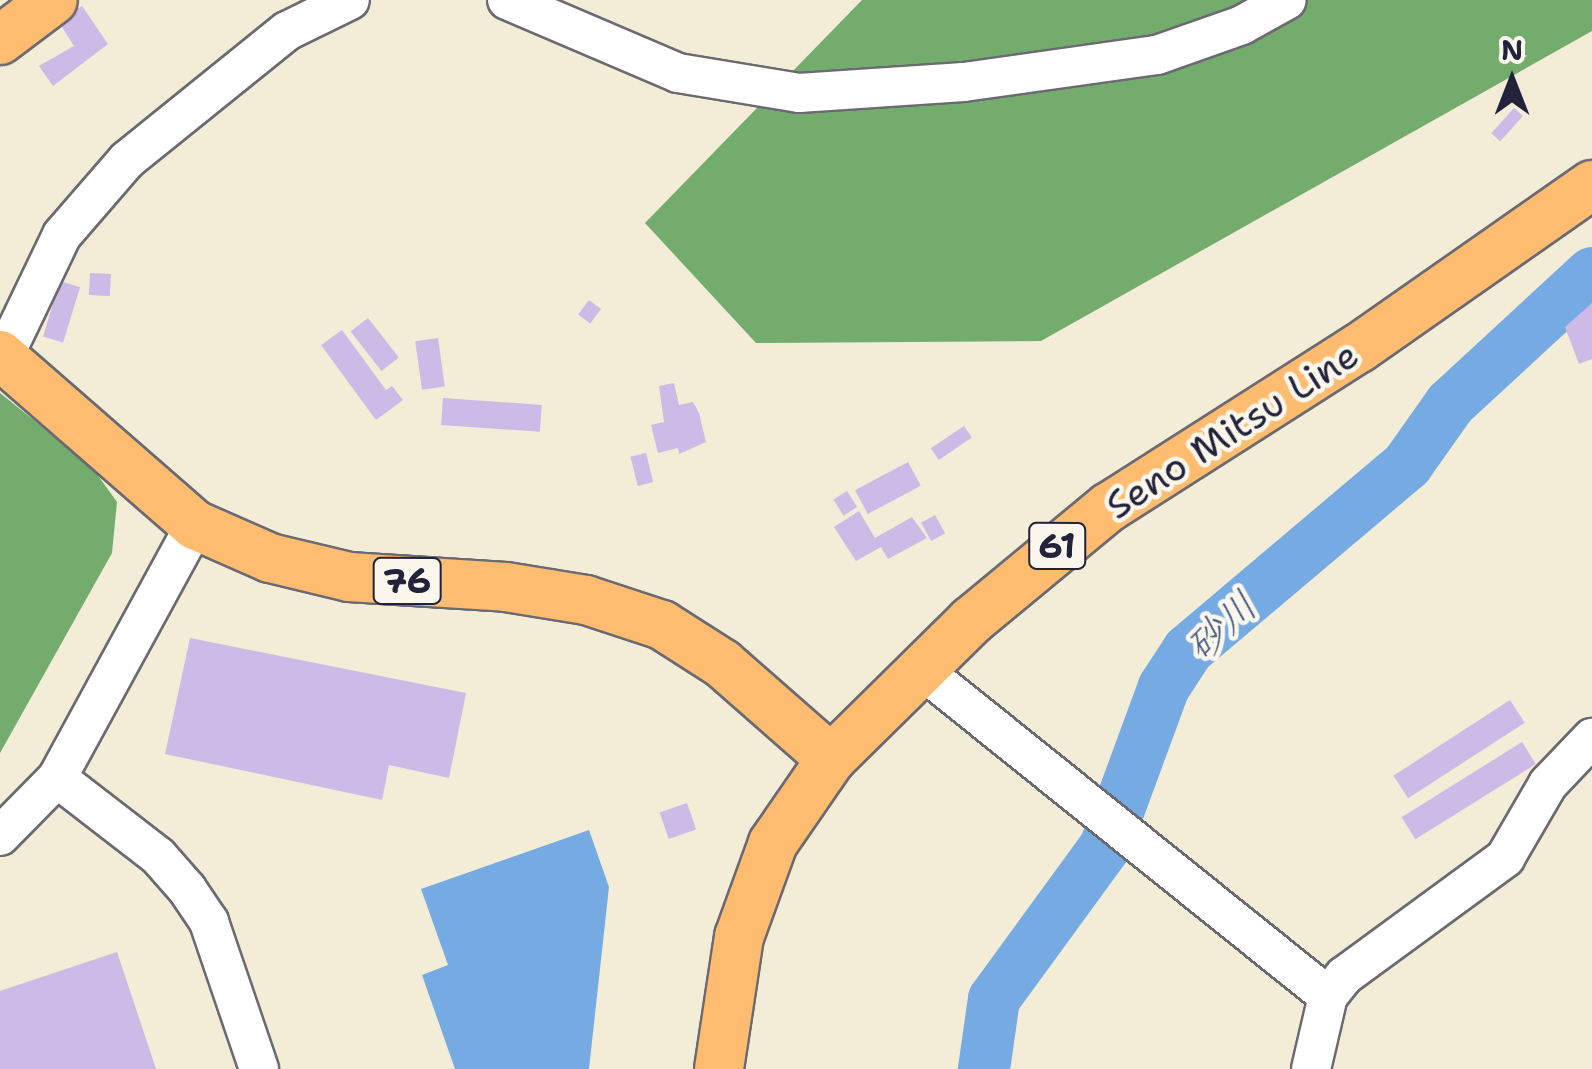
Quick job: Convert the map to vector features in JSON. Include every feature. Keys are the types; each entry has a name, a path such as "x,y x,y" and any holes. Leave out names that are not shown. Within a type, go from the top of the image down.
{"main road":[{"path":"0,40 54,0"},
{"name":"Seno Mitsu Line","path":"718,1069 739,937 773,843 831,759 1036,563 1109,507 1425,304 1592,184"},
{"name":"76","path":"2,356 196,525 270,558 348,578 506,587 586,600 662,625 723,664 831,759"}],"street":[{"path":"2,356 62,235 127,160 287,31 350,0"},
{"path":"507,0 678,73 798,93 964,82 1157,55 1242,25 1288,0"},
{"path":"0,836 57,778 196,525"},
{"path":"922,670 1114,829 1328,996"},
{"path":"1312,1069 1328,996 1344,976 1506,858 1548,784 1592,738"},
{"path":"57,778 158,856 186,889 208,922 258,1069"}],"green space":[{"path":"862,0 1592,0 1592,31 1041,341 756,343 645,223"},
{"path":"0,393 91,466 117,502 112,553 0,753"}],"water":[{"path":"589,830 609,887 589,1069 455,1069 422,975 448,965 421,889"}],"building":[{"path":"82,6 108,44 53,86 39,66 74,46 58,21"},
{"path":"1514,108 1523,116 1500,141 1491,133"},
{"path":"90,273 111,274 110,296 89,295"},
{"path":"60,281 80,287 63,343 43,336"},
{"path":"589,300 601,309 590,323 578,314"},
{"path":"1592,303 1592,359 1579,364 1565,327"},
{"path":"368,318 399,357 381,371 351,332"},
{"path":"342,330 386,390 392,386 403,400 376,420 321,345"},
{"path":"438,338 445,387 422,390 415,341"},
{"path":"674,383 679,405 693,402 699,413 706,442 679,454 678,448 658,453 651,425 664,422 659,386"},
{"path":"443,398 542,405 540,432 441,425"},
{"path":"964,426 972,438 939,460 931,448"},
{"path":"646,453 653,482 638,486 630,457"},
{"path":"908,462 921,486 868,514 855,490"},
{"path":"847,491 857,507 843,516 833,499"},
{"path":"859,511 875,538 912,517 927,538 888,559 881,547 856,561 834,527"},
{"path":"935,515 945,533 931,541 921,523"},
{"path":"190,638 466,693 449,778 389,765 382,800 165,754"},
{"path":"1510,700 1525,723 1408,798 1393,776"},
{"path":"1522,742 1536,764 1415,839 1402,817"},
{"path":"687,803 696,829 669,839 660,812"},
{"path":"117,952 156,1069 0,1069 0,991"}],"waterway":[{"name":"砂川","path":"984,1069 994,999 1105,847 1164,687 1188,650 1407,465 1450,404 1592,273"}]}
